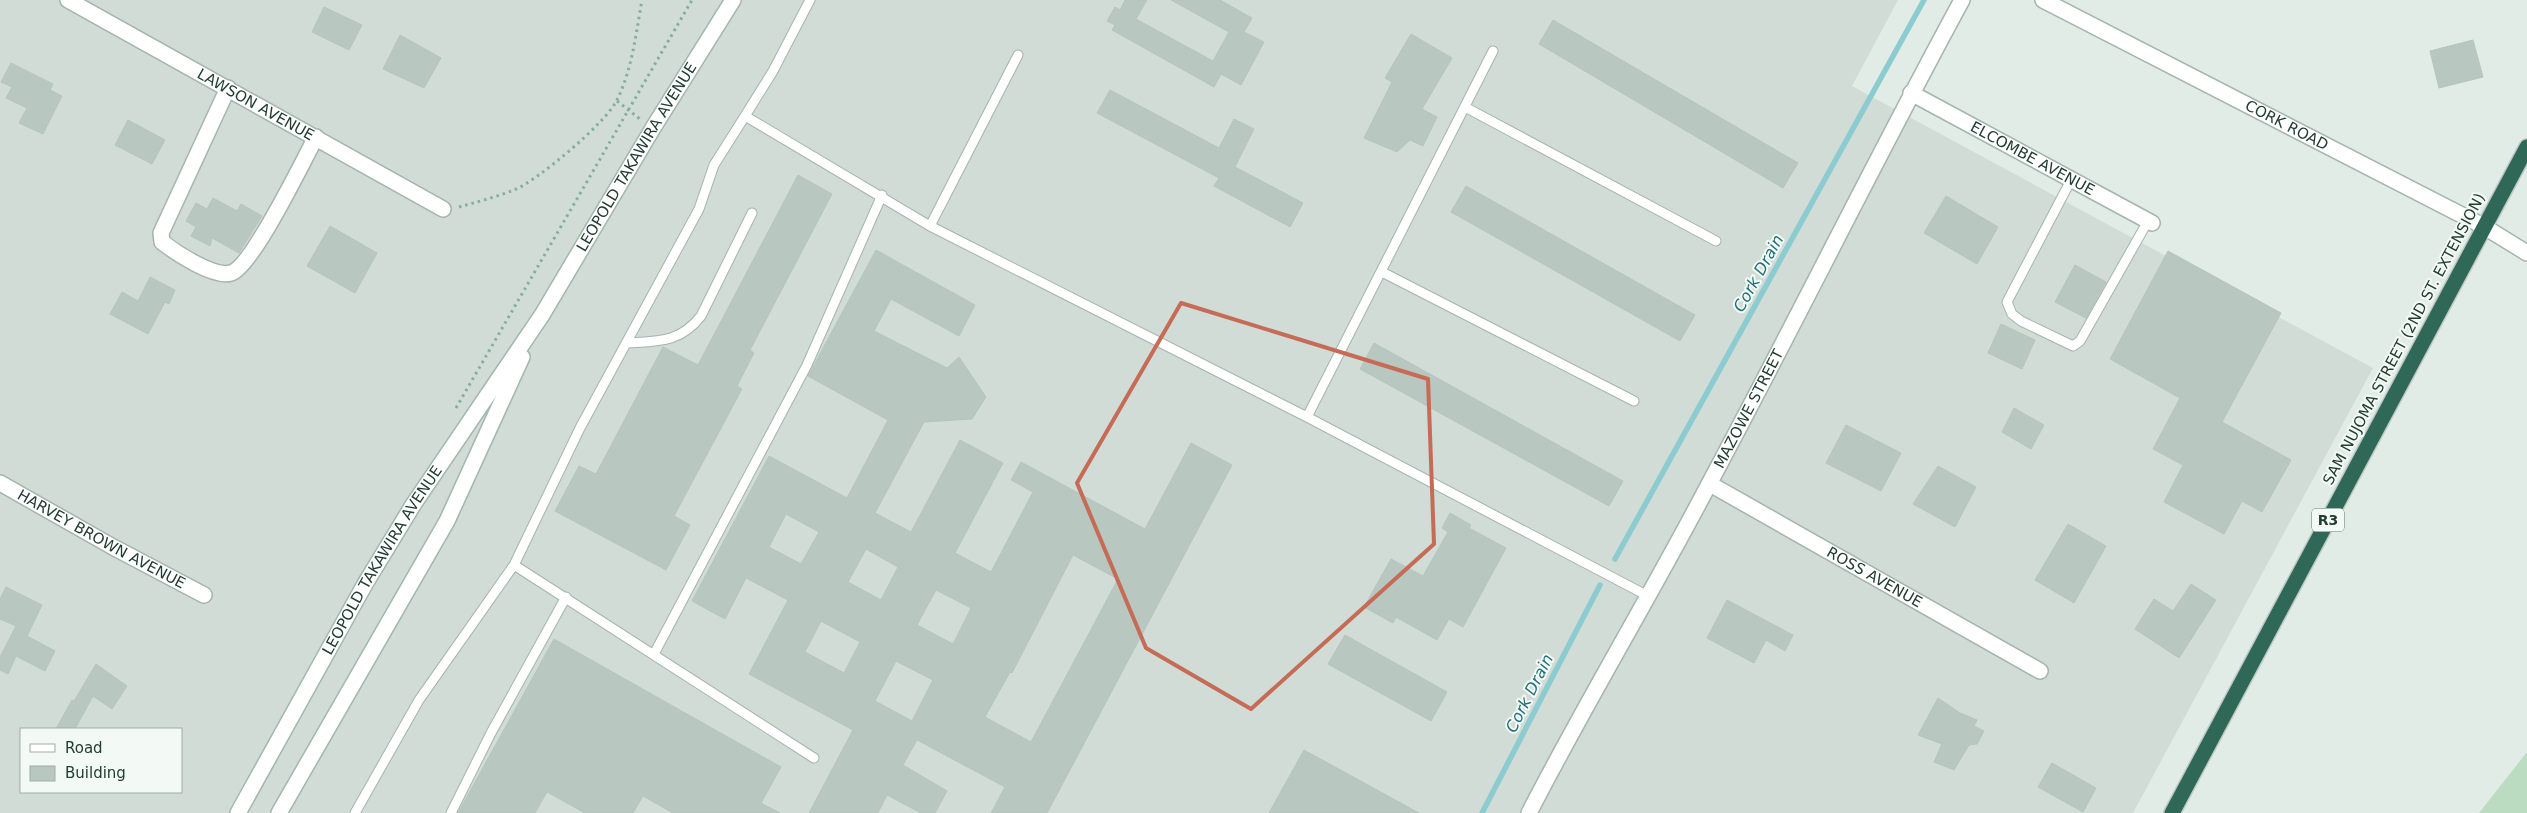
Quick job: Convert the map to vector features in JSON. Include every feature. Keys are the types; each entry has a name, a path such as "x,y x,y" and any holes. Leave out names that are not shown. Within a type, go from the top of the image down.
{"highway":[{"name":"SAM NUJOMA STREET (2ND ST. EXTENSION)","path":"2172,813 2483,226 2527,147"}],"street":[{"name":"LAWSON AVENUE","path":"68,0 443,209"},
{"name":"LEOPOLD TAKAWIRA AVENUE","path":"238,813 365,584 413,506 542,315 653,128 733,0"},
{"name":"MAZOWE STREET","path":"1529,813 1710,484 1911,93 1962,0"},
{"name":"CORK ROAD","path":"2043,0 2483,226 2527,253"},
{"path":"228,88 161,233 162,242 177,253 219,274 231,273 241,268 265,230 316,137"},
{"name":"ELCOMBE AVENUE","path":"1911,93 2150,222"},
{"name":"LEOPOLD TAKAWIRA AVENUE","path":"279,813 447,521 542,315"},
{"name":"HARVEY BROWN AVENUE","path":"0,483 204,594"},
{"name":"ROSS AVENUE","path":"1710,484 2040,670"}],"lane":[{"path":"355,813 423,692 514,564 580,428 699,209 714,166 772,71 810,0"},
{"path":"1307,417 1493,51"},
{"path":"930,226 1018,55"},
{"path":"1465,107 1716,240"},
{"path":"745,116 882,195 930,226 1307,417 1648,596"},
{"path":"2071,180 2007,302 2012,314 2021,320 2073,346 2080,341 2150,222"},
{"path":"654,654 807,365 882,195"},
{"path":"627,344 668,340 693,327 701,316 752,213"},
{"path":"1382,272 1634,402"},
{"path":"514,564 814,758"},
{"path":"452,813 491,734 566,597"}],"path":[{"path":"443,209 456,208 515,190 556,162 587,135 617,101 633,51 642,0"},
{"path":"454,411 692,0"},
{"path":"617,101 653,128"}],"highlighted area":[{"path":"1181,303 1428,379 1434,544 1251,709 1146,648 1077,483"}],"shaded area":[{"path":"0,0 1898,0 1852,86 2373,368 2133,813 0,813"}],"green space":[{"path":"2527,752 2527,813 2479,813"}],"building":[{"path":"1125,0 1147,0 1136,19 1213,61 1229,32 1171,0 1220,0 1252,18 1244,32 1264,42 1241,85 1221,74 1214,87 1112,30 1115,25 1107,21 1115,7 1120,10"},
{"path":"324,7 362,25 349,50 312,32"},
{"path":"1553,20 1798,163 1783,188 1539,44"},
{"path":"1411,34 1452,58 1422,109 1437,117 1423,146 1410,140 1397,152 1364,138 1392,82 1385,78"},
{"path":"400,35 441,58 424,88 383,69"},
{"path":"2473,40 2483,77 2439,88 2430,51"},
{"path":"11,63 53,84 50,90 62,96 43,134 19,123 27,108 6,98 12,87 1,82"},
{"path":"1110,90 1219,148 1234,119 1254,129 1235,167 1303,203 1290,227 1214,186 1219,178 1097,113"},
{"path":"128,120 165,140 152,164 115,145"},
{"path":"798,175 832,194 750,350 754,353 737,386 742,389 674,516 690,525 666,570 555,511 579,466 596,474 663,347 698,365"},
{"path":"1466,186 1695,315 1680,341 1451,212"},
{"path":"1946,196 1998,227 1977,264 1924,233"},
{"path":"213,198 237,211 241,204 262,216 239,253 212,238 210,246 191,236 196,227 186,221 196,203 207,209"},
{"path":"330,226 377,253 355,293 307,266"},
{"path":"876,250 975,305 959,336 891,299 874,331 947,368 959,357 986,397 972,419 924,422 875,513 911,532 960,440 1003,463 955,553 991,572 1033,492 1011,480 1021,462 1145,529 1191,443 1232,465 1047,813 991,813 1005,787 917,740 903,765 947,791 935,813 921,813 887,795 878,813 809,813 853,730 749,674 788,600 746,578 725,619 692,601 769,456 847,498 888,420 808,376","holes":["786,514 819,532 801,564 769,547","866,549 898,567 881,600 848,582","1073,555 1118,579 1031,742 985,717 1010,672 1012,673","936,590 971,608 953,644 917,625","821,621 860,642 844,673 805,652","896,661 933,680 912,721 875,701"]},
{"path":"2168,251 2281,313 2222,422 2291,460 2262,512 2242,501 2224,534 2164,502 2183,465 2153,449 2180,398 2110,359"},
{"path":"2075,265 2106,282 2086,318 2055,302"},
{"path":"150,277 175,290 169,304 165,302 148,334 110,314 122,292 138,301"},
{"path":"2001,324 2035,340 2022,369 1988,353"},
{"path":"1374,343 1623,481 1609,506 1360,369"},
{"path":"2014,408 2044,425 2031,449 2002,432"},
{"path":"1846,425 1901,453 1881,491 1826,463"},
{"path":"1938,466 1976,487 1955,527 1913,504"},
{"path":"1450,513 1471,525 1469,528 1506,548 1463,627 1449,619 1437,640 1396,617 1393,623 1364,607 1391,559 1423,576 1448,532 1442,528"},
{"path":"2068,524 2106,546 2074,603 2035,580"},
{"path":"2191,584 2216,600 2179,658 2135,629 2154,599 2173,611"},
{"path":"6,587 42,605 27,636 55,651 45,671 16,656 8,674 0,670 0,657 16,626 0,619 0,599"},
{"path":"1727,600 1793,635 1785,651 1766,640 1754,663 1707,638"},
{"path":"1345,635 1447,692 1431,721 1328,664"},
{"path":"554,639 781,767 761,803 780,813 673,813 643,796 633,813 585,813 547,792 535,813 458,813"},
{"path":"96,664 127,686 112,709 93,696 76,728 57,728 72,700 74,701"},
{"path":"1938,698 1960,713 1977,720 1974,726 1984,731 1977,744 1969,745 1954,770 1934,762 1942,744 1918,735"},
{"path":"1304,750 1419,813 1269,813"},
{"path":"2052,763 2096,788 2083,812 2038,787"}],"waterway":[{"name":"Cork Drain","path":"1615,559 1924,0"},
{"name":"Cork Drain","path":"1482,813 1600,585"}]}
